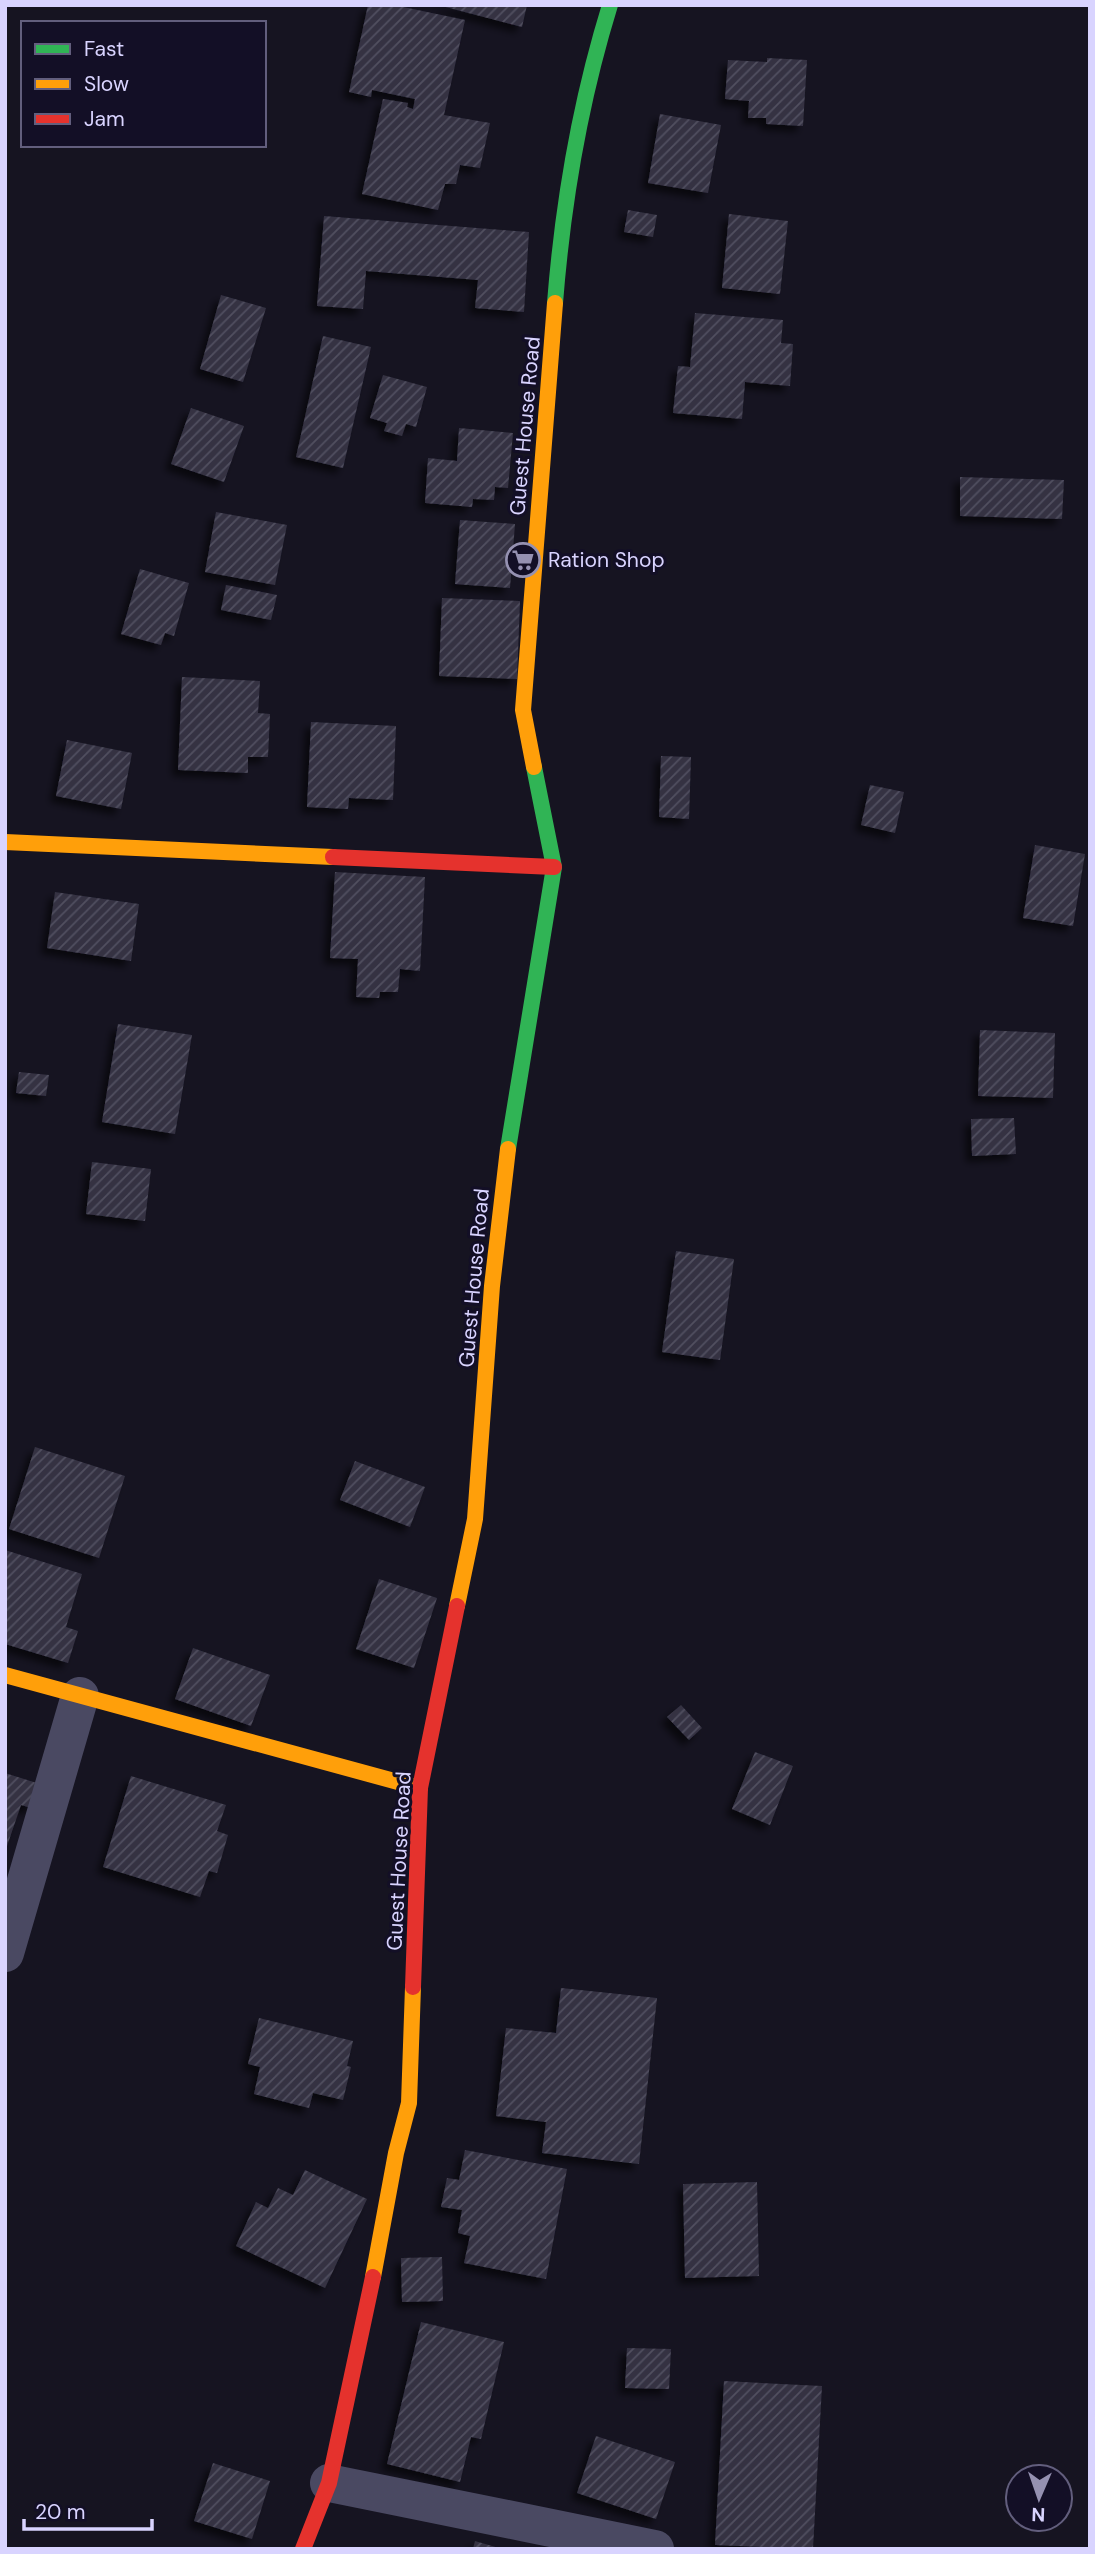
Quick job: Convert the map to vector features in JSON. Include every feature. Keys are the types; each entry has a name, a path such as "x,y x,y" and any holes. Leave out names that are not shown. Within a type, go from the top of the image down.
{"main road":[{"name":"Guest House Road","path":"303,2549 329,2483 396,2153 409,2103 420,1788 475,1519 492,1286 508,1148 554,867 523,710 561,232 590,71 610,5"},
{"path":"5,842 554,867"},
{"path":"5,1675 420,1788"}],"street":[{"path":"5,1953 80,1696"},
{"path":"329,2483 655,2549"}],"building":[{"path":"368,5 394,5 465,20 444,115 490,123 480,168 460,165 456,184 445,184 438,210 362,194 383,99 408,103 407,107 413,109 415,99 372,90 371,97 349,92"},
{"path":"438,5 527,5 522,27"},
{"path":"767,58 807,60 803,126 766,124 766,118 748,118 749,101 725,99 728,60 767,62"},
{"path":"660,114 721,125 708,193 648,183"},
{"path":"628,210 657,215 653,237 624,232"},
{"path":"729,214 788,221 780,294 722,288"},
{"path":"324,216 529,232 524,312 475,308 478,280 366,271 363,309 317,306"},
{"path":"221,295 266,308 243,382 200,369"},
{"path":"695,313 783,320 781,343 793,344 790,386 745,382 742,419 673,413 678,366 690,367"},
{"path":"323,336 371,347 343,468 296,457"},
{"path":"383,375 427,387 416,427 406,424 402,436 384,431 387,423 370,418"},
{"path":"191,408 244,426 224,482 171,464"},
{"path":"459,428 513,433 508,488 495,487 494,500 473,499 472,507 425,503 428,458 457,461"},
{"path":"960,477 1064,480 1062,519 960,516"},
{"path":"216,512 287,525 275,585 205,572"},
{"path":"460,520 515,524 510,588 455,584"},
{"path":"140,569 189,583 174,636 165,633 161,645 121,634"},
{"path":"226,585 277,595 271,620 221,610"},
{"path":"442,598 520,601 517,679 439,676"},
{"path":"182,677 260,681 258,713 270,714 268,757 248,757 248,773 178,770"},
{"path":"311,722 396,726 393,800 349,798 348,809 307,807"},
{"path":"67,740 132,753 121,809 56,796"},
{"path":"661,756 691,757 689,819 659,817"},
{"path":"870,785 904,792 895,833 861,825"},
{"path":"1035,845 1085,854 1073,926 1023,918"},
{"path":"335,872 425,877 420,971 400,969 398,992 380,992 379,998 356,997 358,959 330,958"},
{"path":"55,892 139,904 131,961 47,948"},
{"path":"118,1024 192,1035 175,1134 102,1122"},
{"path":"980,1030 1055,1033 1053,1098 978,1096"},
{"path":"19,1072 49,1075 46,1096 16,1093"},
{"path":"1014,1118 1016,1154 972,1156 971,1119"},
{"path":"92,1162 151,1169 145,1221 86,1214"},
{"path":"676,1251 734,1259 720,1360 662,1352"},
{"path":"35,1447 125,1476 99,1558 9,1529"},
{"path":"355,1461 425,1487 410,1527 340,1500"},
{"path":"5,1550 82,1574 66,1627 78,1631 68,1663 5,1644"},
{"path":"379,1579 437,1598 414,1668 356,1649"},
{"path":"193,1648 270,1675 251,1726 175,1699"},
{"path":"681,1705 702,1728 689,1740 667,1717"},
{"path":"755,1752 793,1766 770,1825 732,1809"},
{"path":"5,1773 40,1784 31,1808 21,1805 6,1849"},
{"path":"131,1776 226,1805 217,1831 228,1835 217,1873 209,1871 200,1897 103,1867"},
{"path":"561,1988 657,1998 639,2164 542,2153 546,2122 496,2116 506,2028 556,2033"},
{"path":"259,2018 353,2041 347,2066 351,2067 343,2100 313,2093 309,2108 254,2094 260,2067 248,2064"},
{"path":"465,2150 567,2169 546,2279 464,2263 470,2236 458,2233 462,2210 441,2207 447,2178 459,2180"},
{"path":"305,2170 367,2199 325,2288 236,2246 256,2202 268,2208 278,2188 293,2195"},
{"path":"757,2182 759,2276 685,2278 683,2184"},
{"path":"442,2257 443,2301 402,2302 401,2258"},
{"path":"421,2322 504,2342 481,2439 471,2437 460,2482 387,2464"},
{"path":"627,2348 671,2349 669,2389 625,2388"},
{"path":"724,2381 822,2386 813,2549 715,2545"},
{"path":"596,2436 675,2462 656,2519 577,2493"},
{"path":"213,2463 270,2481 252,2539 194,2521"},
{"path":"475,2541 499,2548 499,2549 473,2549"}],"traffic: fast":[{"path":"555,303 574,152 599,41 610,5"},
{"path":"508,1149 554,867 534,767"}],"traffic: slow":[{"path":"534,767 523,710 555,303"},
{"path":"5,842 333,857"},
{"path":"457,1606 475,1519 492,1286 508,1149"},
{"path":"5,1675 420,1788"},
{"path":"373,2277 396,2153 409,2103 413,1987"}],"traffic: jam":[{"path":"333,857 554,867"},
{"path":"413,1987 420,1788 457,1606"},
{"path":"303,2549 329,2483 373,2277"}],"place":[{"name":"Ration Shop","path":"523,560"}]}
